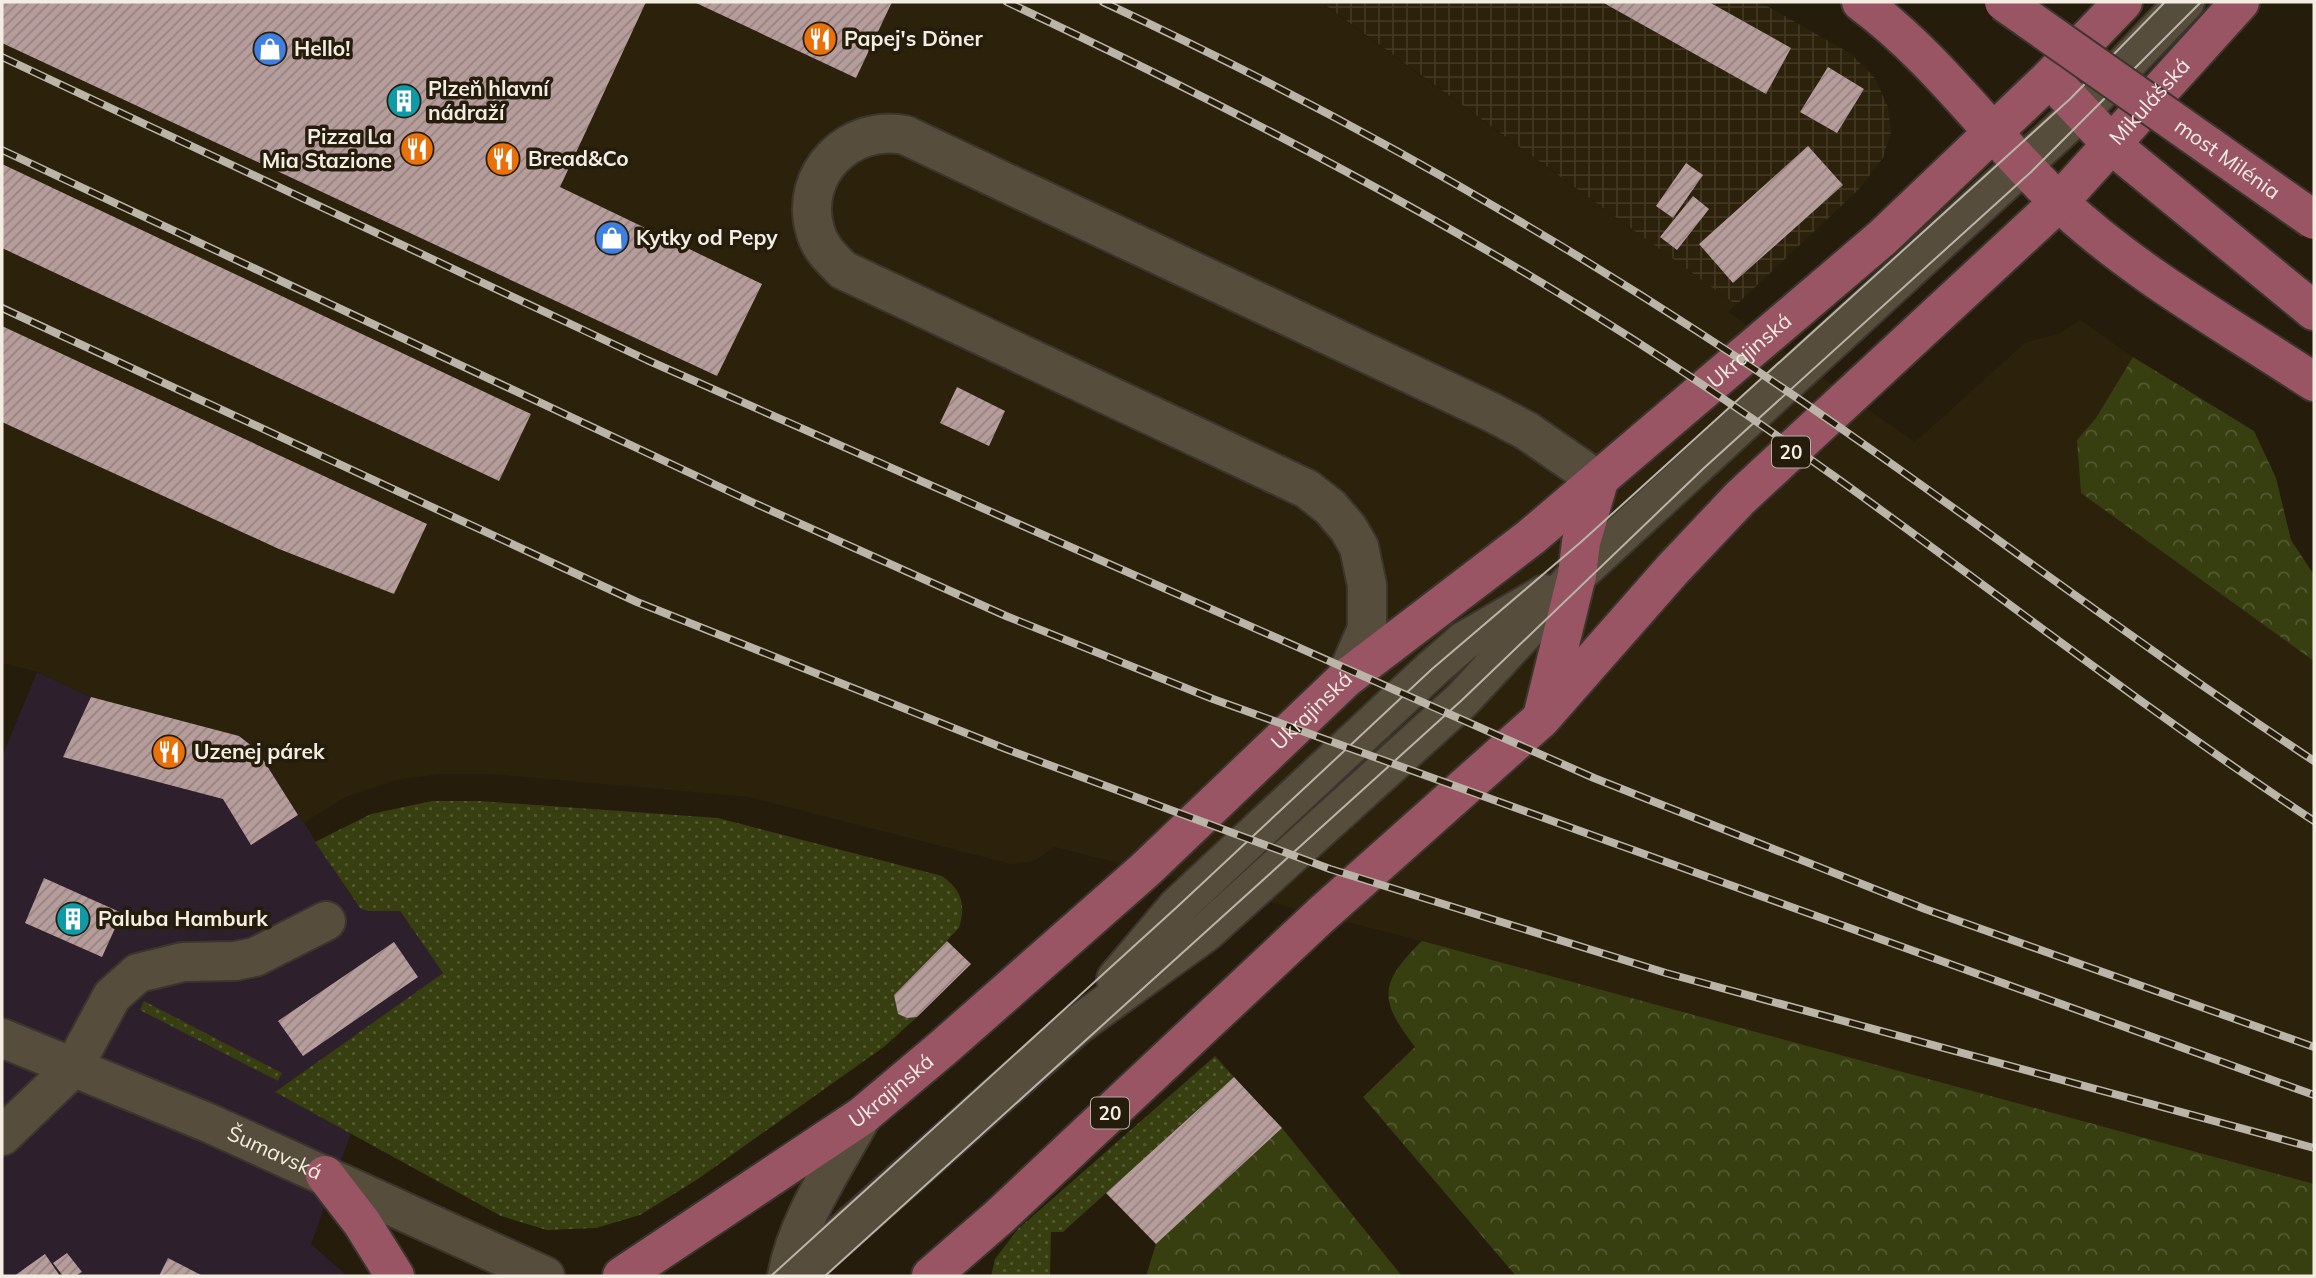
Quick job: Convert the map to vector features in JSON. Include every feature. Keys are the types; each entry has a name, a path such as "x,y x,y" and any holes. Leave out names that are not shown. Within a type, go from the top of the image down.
{"main road":[{"path":"1861,2 1927,60 2059,202 2129,259 2314,382"},
{"name":"most Milénia","path":"2004,2 2314,220"},
{"path":"1994,133 2123,2"},
{"name":"Mikulášská","path":"2059,202 2113,146 2240,2"},
{"path":"2050,78 2113,146 2314,311"},
{"name":"Ukrajinská","path":"622,1276 862,1116 1145,870 1345,679 1531,537 1599,481 1882,238 1994,133"},
{"name":"20","path":"931,1276 999,1217 1311,924 1541,719 1672,570 1740,498 2059,202"},
{"path":"1541,719 1577,575 1581,542 1599,481"},
{"path":"325,1175 362,1223 395,1276"},
{"path":"972,1276 983,1245 999,1217"}],"street":[{"name":"Mikulášská","path":"2023,164 2080,112 2185,2"},
{"path":"1345,679 1367,629 1367,585 1359,547 1330,507 1307,489 843,270 825,253 815,232 811,209 817,182 827,162 847,143 873,134 905,135 1491,412 1527,431 1599,481"},
{"path":"795,1276 1076,1026 1177,907 1432,669 1464,641 1577,575 2023,164"},
{"path":"2,1136 73,1068 112,996 138,972 170,964 235,961 256,957 326,921"},
{"name":"Šumavská","path":"2,1038 325,1175 545,1276"},
{"path":"786,1276 790,1259 813,1205 862,1116"}],"shaded area":[{"path":"2,2 1320,2 1736,305 1728,312 1915,442 2026,342 2058,334 2080,320 2133,357 2254,431 2276,478 2291,540 2314,575 2314,1247 1425,966 1421,941 1055,847 1034,861 1011,864 748,797 490,774 442,774 396,780 348,796 303,823 257,750 239,736 91,697 37,672 2,663"},
{"path":"1321,2 1760,2 1851,54 1875,78 1888,107 1891,132 1883,158 1859,189 1736,305"},
{"path":"37,672 91,697 239,736 257,750 360,908 400,911 443,973 275,1092 351,1133 311,1244 347,1276 2,1276 2,757"}],"green space":[{"path":"2133,357 2254,431 2276,478 2291,540 2314,575 2314,661 2081,493 2077,440 2096,418"},
{"path":"432,801 479,801 718,818 942,876 954,887 961,899 961,920 959,928 894,995 898,1014 907,1018 917,1017 885,1046 698,1179 640,1215 596,1228 547,1230 501,1216 275,1092 443,973 400,911 368,911 360,908 315,842 371,814"},
{"path":"1422,941 2314,1184 2314,1276 1516,1276 1363,1097 1415,1047 1395,1017 1388,992 1397,969"},
{"path":"144,1001 282,1073 278,1081 140,1010"},
{"path":"1215,1056 1234,1077 1063,1232 1051,1232 1050,1276 991,1276 995,1259 1018,1229"},
{"path":"1282,1128 1402,1276 1146,1276 1156,1244"}],"building":[{"path":"2,2 646,2 560,187 762,284 717,376 2,43"},
{"path":"694,2 892,2 856,78"},
{"path":"1602,2 1709,2 1791,48 1766,94"},
{"path":"1828,67 1864,89 1837,133 1800,112"},
{"path":"1808,146 1843,185 1733,283 1699,244"},
{"path":"1686,163 1703,175 1673,218 1656,206"},
{"path":"2,164 531,414 499,481 2,248"},
{"path":"1693,196 1709,209 1677,250 1660,237"},
{"path":"2,326 427,524 394,594 279,549 2,422"},
{"path":"957,387 1005,411 989,446 940,423"},
{"path":"91,697 239,736 257,750 298,815 251,845 223,799 63,757"},
{"name":"Paluba Hamburk","path":"44,878 122,913 102,957 25,923"},
{"path":"947,941 971,964 917,1017 907,1018 898,1014 894,995"},
{"path":"394,942 418,977 303,1056 278,1021"},
{"path":"1234,1077 1282,1128 1156,1244 1106,1193"},
{"path":"67,1253 82,1272 75,1276 63,1276 53,1263"},
{"path":"45,1254 60,1276 14,1276"},
{"path":"168,1258 203,1276 159,1276"}],"tram line":[{"path":"771,1276 1177,907 1432,669 1581,542 2070,99 2165,2"},
{"path":"825,1276 1462,700 1704,468 2031,172 2201,2"}],"railway":[{"path":"1007,2 1177,84 1344,170 1588,311 1750,417 2151,708 2314,821"},
{"path":"1103,2 1257,77 1408,157 1628,287 1855,438 2236,709 2314,761"},
{"path":"2,57 647,360 1594,778 1925,909 2314,1047"},
{"path":"2,150 754,503 1006,616 1213,699 2314,1095"},
{"path":"2,308 637,602 1006,749 1330,869 1666,973 2314,1148"}],"place":[{"name":"Papej's Döner","path":"820,39"},
{"name":"Hello!","path":"270,49"},
{"name":"Plzeň hlavní nádraží","path":"404,101"},
{"name":"Pizza La Mia Stazione","path":"417,149"},
{"name":"Bread&Co","path":"503,159"},
{"name":"Kytky od Pepy","path":"612,238"},
{"name":"Uzenej párek","path":"169,752"},
{"name":"Paluba Hamburk","path":"73,919"}]}
